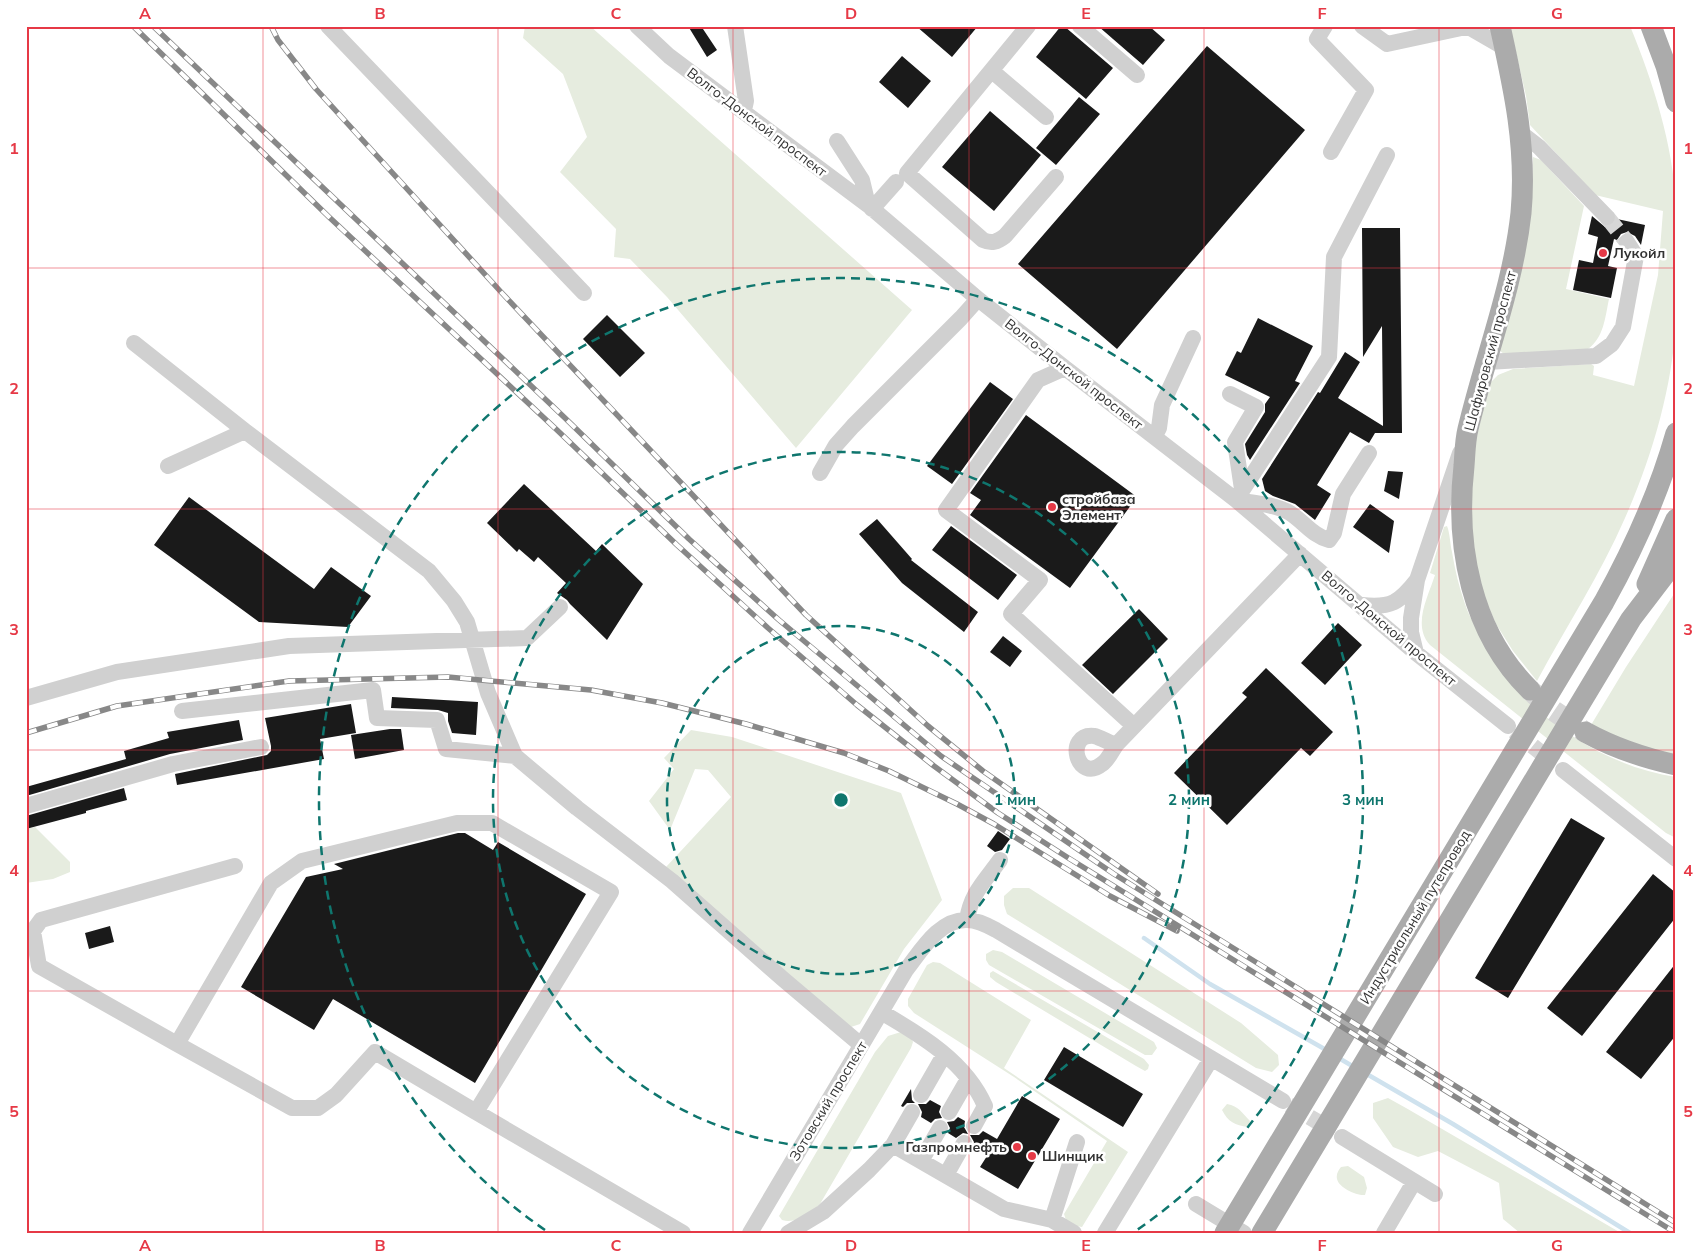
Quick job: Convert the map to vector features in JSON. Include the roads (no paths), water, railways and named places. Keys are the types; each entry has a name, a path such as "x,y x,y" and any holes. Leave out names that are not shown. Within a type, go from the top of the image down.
{"main road":[{"name":"Шафировский проспект","path":"1500,26 1516,98 1520,133 1521,211 1509,282 1467,431 1461,512 1467,572 1488,632 1504,658 1530,690"},
{"path":"1651,26 1666,66 1676,102"},
{"name":"Индустриальный путепровод","path":"1225,1233 1604,602 1642,528 1656,495 1676,434"},
{"path":"1262,1233 1631,618 1676,519"},
{"path":"1631,618 1676,560"},
{"path":"1585,732 1605,743 1643,758 1676,766"}],"street":[{"path":"328,26 584,293"},
{"name":"Волго-Донской проспект","path":"637,26 669,56 744,110 870,207 978,299 1065,368 1154,436 1239,494 1300,554 1416,652 1508,726"},
{"path":"735,26 746,101 744,110"},
{"path":"1028,26 908,173 982,240 990,243 998,241 1005,236 1056,177"},
{"path":"1080,26 1137,75"},
{"path":"1325,26 1317,39 1366,90 1331,152"},
{"path":"1362,26 1387,44 1467,27 1505,48"},
{"path":"992,71 1046,117"},
{"path":"1520,133 1539,147 1608,217"},
{"path":"838,141 862,180 870,207 896,182"},
{"path":"1239,494 1329,357 1334,256 1387,155"},
{"path":"1486,362 1596,356 1612,344 1623,327 1636,256 1627,242"},
{"path":"820,473 836,445 853,426 978,299"},
{"path":"1154,436 1159,428 1162,405 1193,338"},
{"path":"134,343 245,431 430,571 454,601 467,622 488,692 515,756 577,808 672,881 783,979 861,1044"},
{"path":"1065,368 1038,380 946,510 1040,580 1011,614 1134,726"},
{"path":"1230,394 1256,407 1235,442 1239,494"},
{"path":"168,466 245,431"},
{"path":"1416,652 1411,632 1411,618 1417,580 1467,431"},
{"path":"1239,494 1290,513 1320,538 1329,540 1334,533 1343,494 1369,453"},
{"path":"1116,745 1300,554"},
{"path":"1362,605 1378,607 1391,604 1405,595 1417,580"},
{"path":"26,698 117,672 289,646 527,638 560,607"},
{"path":"182,711 373,690 377,718 436,720 446,750 515,756"},
{"path":"26,806 173,764 261,748"},
{"path":"1563,770 1676,859"},
{"path":"177,1044 272,883 302,860 457,823 492,823 611,892 476,1112"},
{"path":"1000,860 973,895 967,920 982,923 996,930 1283,1101"},
{"path":"235,866 41,920 33,931 39,966 292,1108 318,1108 336,1095 375,1052 683,1233"},
{"name":"Зотовский проспект","path":"750,1233 906,970 939,930 954,922 967,920"},
{"path":"881,1012 917,1034 944,1055 978,1090 985,1106 974,1126"},
{"path":"922,1095 944,1055"},
{"path":"1105,1233 1211,1059"},
{"path":"950,1112 968,1079"},
{"path":"788,1233 823,1212 893,1145 912,1112"},
{"path":"921,1161 940,1128"},
{"path":"1342,1136 1435,1194"},
{"path":"1052,1220 1077,1142"},
{"path":"946,1175 964,1143"},
{"path":"893,1145 1004,1209 1052,1220 1074,1233"},
{"path":"1384,1233 1414,1182"},
{"path":"1196,1204 1244,1233"}],"waterway":[{"path":"1144,938 1210,984 1328,1051"},
{"path":"1337,1057 1354,1067"},
{"path":"1365,1073 1453,1124 1630,1233"}],"tunnel":[{"path":"1607,217 1627,242"},
{"path":"1530,690 1548,707 1585,732"},
{"path":"1514,731 1555,764"},
{"path":"1289,1105 1335,1132"}],"railway":[{"path":"133,26 329,217 677,545 768,628 857,705 934,766 998,813 1070,859 1676,1233"},
{"path":"153,26 565,418 689,539 779,620 941,756 1114,874 1676,1223"},
{"path":"271,26 278,40 316,89 501,292 806,615 928,726 983,771 1158,894"},
{"path":"26,733 117,706 289,681 448,677 591,690 662,703 746,724 844,753 889,771 994,824 1110,896 1177,931"}],"place":[{"name":"Лукойл","path":"1603,253"},
{"name":"стройбаза Элемент","path":"1052,507"},
{"name":"Газпромнефть","path":"1017,1147"},
{"name":"Шинщик","path":"1032,1156"}]}
